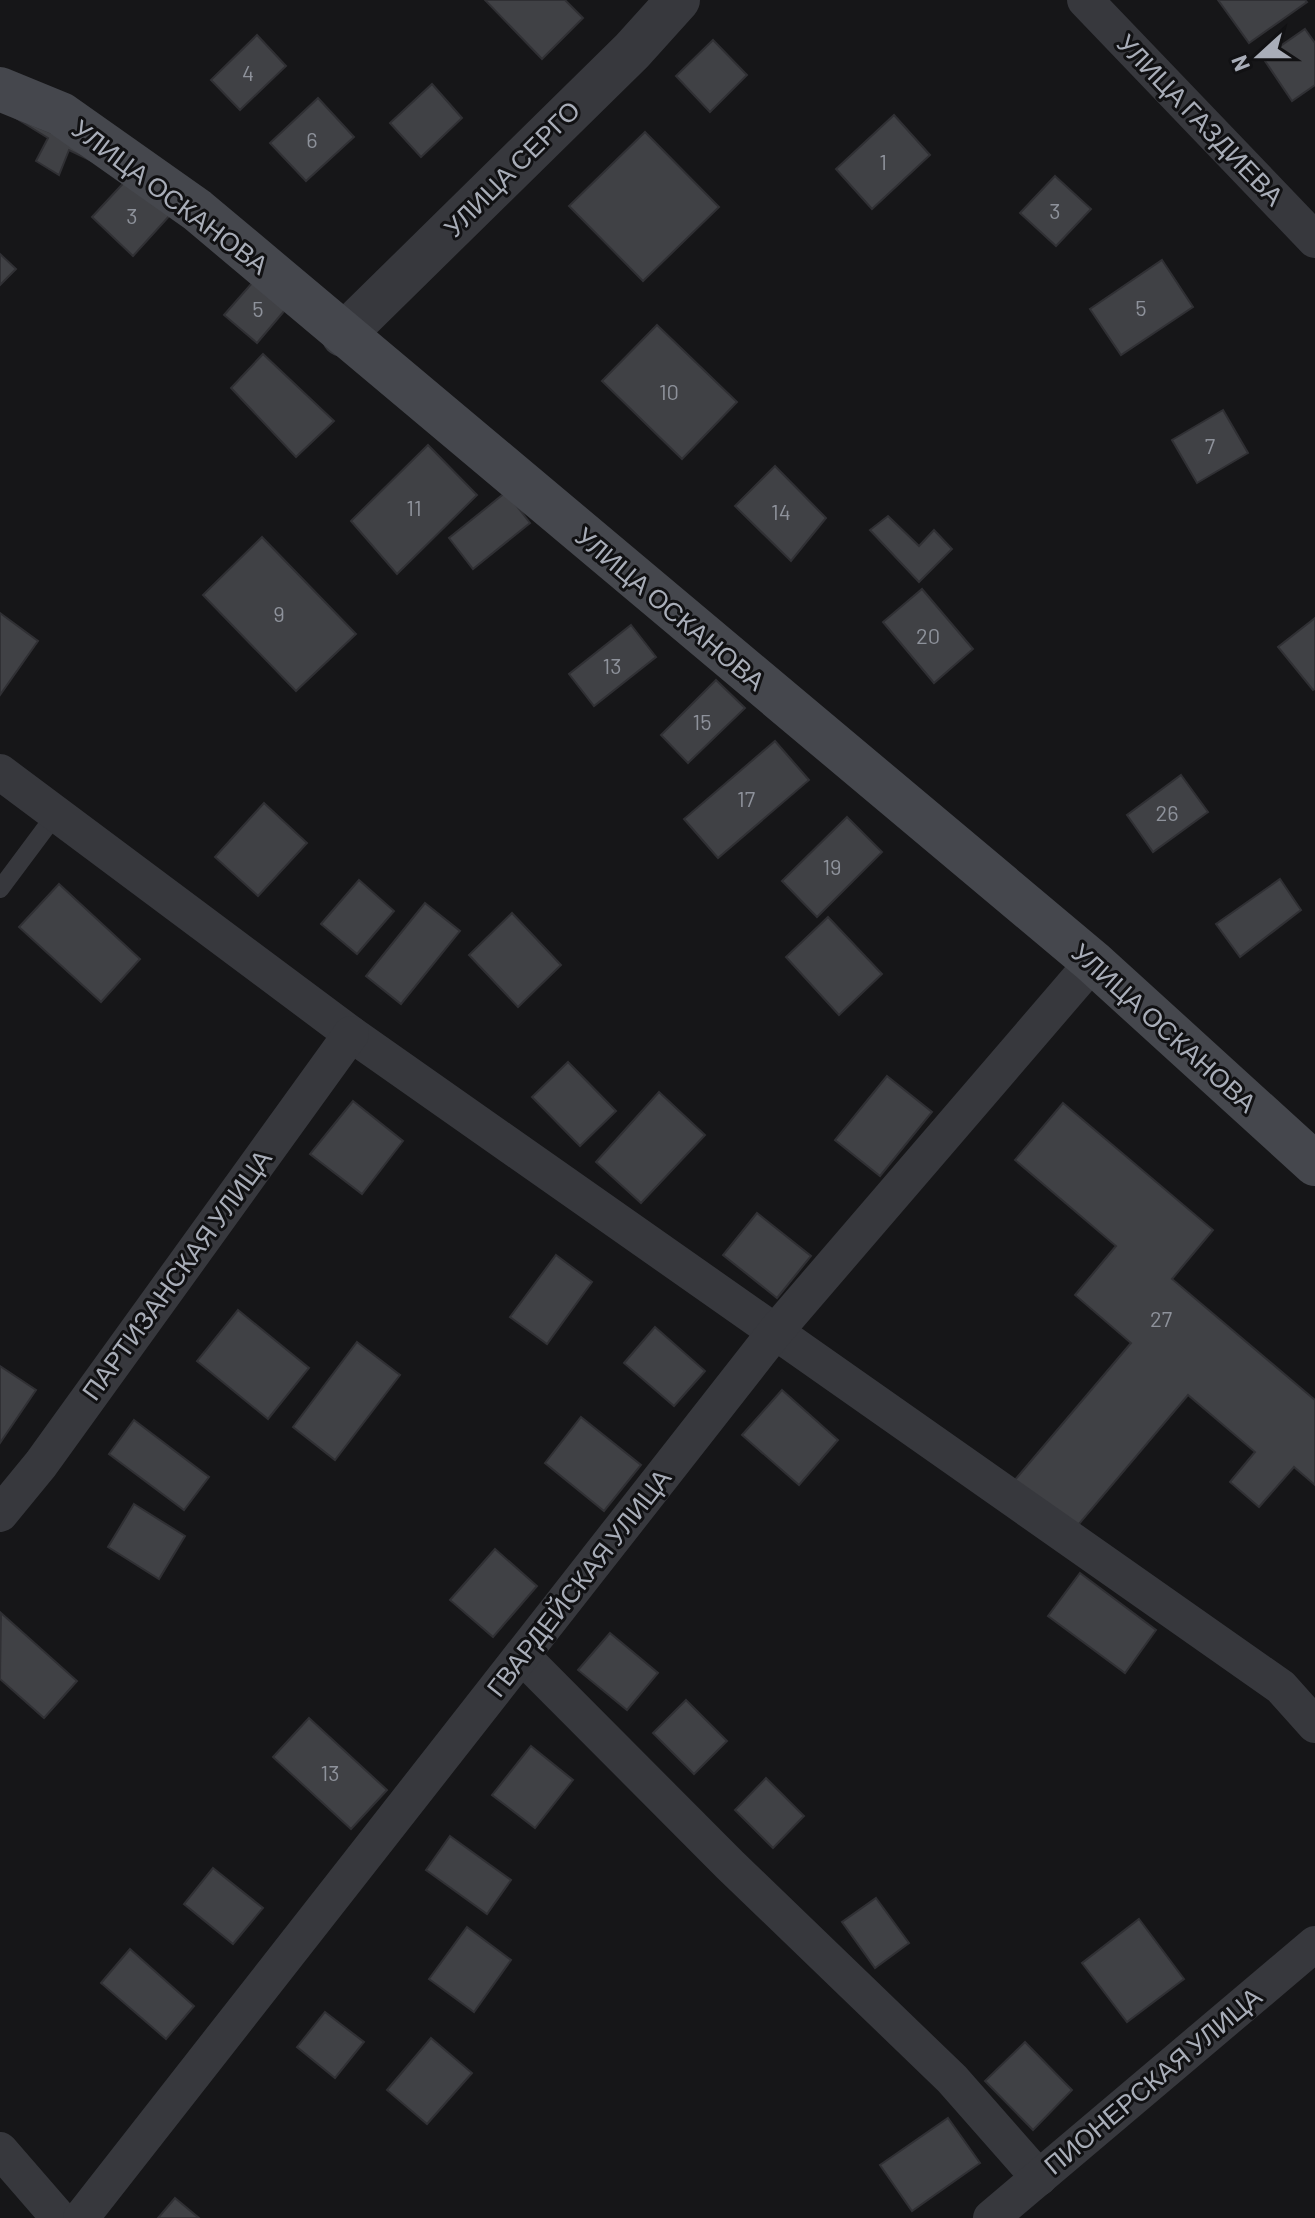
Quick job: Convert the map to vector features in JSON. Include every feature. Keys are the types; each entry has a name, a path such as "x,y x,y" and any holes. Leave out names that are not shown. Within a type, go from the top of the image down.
{"main road":[{"name":"УЛИЦА ОСКАНОВА","path":"0,89 61,114 197,210 1093,962 1315,1164"}],"street":[{"name":"УЛИЦА СЕРГО","path":"343,335 632,51 678,0"},
{"name":"УЛИЦА ГАЗДИЕВА","path":"1085,0 1315,240"},
{"path":"0,772 351,1034 1281,1687 1315,1725"},
{"name":"ГВАРДЕЙСКАЯ УЛИЦА","path":"81,2218 775,1332 1093,962"},
{"name":"ПАРТИЗАНСКАЯ УЛИЦА","path":"0,1514 41,1464 351,1034"},
{"path":"522,1656 730,1865 952,2079 1039,2178"},
{"name":"ПИОНЕРСКАЯ УЛИЦА","path":"991,2218 1315,1944"},
{"path":"0,2150 59,2218"}],"lane":[{"path":"0,889 56,814"}],"building":[{"path":"485,0 565,0 583,18 542,59"},
{"path":"1218,0 1305,0 1307,2 1249,43"},
{"path":"1305,29 1315,43 1315,85 1292,101 1263,58"},
{"path":"257,35 286,66 240,110 211,80"},
{"path":"713,40 747,75 710,112 676,76"},
{"path":"432,84 462,118 421,157 390,123"},
{"path":"318,98 354,137 306,181 270,143"},
{"path":"894,115 930,155 872,209 836,169"},
{"path":"14,117 109,157 102,166 69,150 59,175 36,161 48,138"},
{"path":"645,132 719,207 643,281 569,206"},
{"path":"130,176 171,214 133,256 92,217"},
{"path":"1055,176 1091,209 1056,246 1020,213"},
{"path":"0,254 16,269 0,285"},
{"path":"1162,260 1193,307 1121,355 1090,309"},
{"path":"259,275 291,303 257,343 224,315"},
{"path":"657,325 737,402 682,459 602,381"},
{"path":"263,354 334,421 296,457 231,388"},
{"path":"1223,410 1248,453 1197,483 1172,440"},
{"path":"428,445 477,495 397,574 351,521"},
{"path":"775,466 826,518 791,561 735,506"},
{"path":"506,492 530,523 473,569 449,538"},
{"path":"888,516 919,546 934,530 952,549 919,582 870,530"},
{"path":"262,537 356,634 296,691 203,595"},
{"path":"922,589 973,649 934,683 883,622"},
{"path":"0,613 38,641 0,695"},
{"path":"1315,618 1315,689 1313,690 1278,647"},
{"path":"631,625 656,657 594,706 569,674"},
{"path":"716,680 745,708 688,763 661,735"},
{"path":"775,741 809,780 718,858 684,819"},
{"path":"1181,775 1208,812 1153,852 1127,815"},
{"path":"264,803 307,843 258,896 215,857"},
{"path":"847,817 882,852 817,917 782,881"},
{"path":"1280,879 1301,910 1240,957 1216,924"},
{"path":"359,880 394,911 357,954 321,924"},
{"path":"59,884 140,959 101,1002 19,927"},
{"path":"425,903 460,931 401,1004 366,976"},
{"path":"512,913 561,965 518,1007 469,955"},
{"path":"828,917 882,974 839,1015 786,957"},
{"path":"568,1062 616,1111 580,1146 532,1097"},
{"path":"887,1076 932,1112 880,1176 835,1140"},
{"path":"659,1092 705,1135 641,1203 596,1162"},
{"path":"353,1101 403,1141 362,1194 310,1154"},
{"path":"1063,1103 1213,1230 1172,1279 1315,1400 1315,1485 1294,1467 1259,1507 1230,1482 1255,1452 1188,1395 1073,1531 1014,1481 1131,1343 1075,1295 1116,1246 1015,1160"},
{"path":"757,1213 811,1256 777,1298 723,1255"},
{"path":"556,1255 592,1282 547,1344 510,1317"},
{"path":"238,1310 309,1368 268,1419 197,1361"},
{"path":"655,1327 705,1371 674,1406 624,1363"},
{"path":"357,1342 400,1375 335,1460 293,1427"},
{"path":"0,1366 36,1390 0,1443"},
{"path":"782,1390 838,1440 799,1485 742,1435"},
{"path":"581,1417 641,1465 604,1511 545,1463"},
{"path":"134,1420 209,1477 184,1510 109,1454"},
{"path":"134,1504 185,1536 159,1579 108,1547"},
{"path":"495,1549 537,1586 493,1637 450,1600"},
{"path":"1080,1573 1156,1630 1125,1673 1048,1616"},
{"path":"1,1613 77,1681 44,1718 0,1679"},
{"path":"610,1633 658,1673 627,1710 578,1670"},
{"path":"686,1700 727,1741 694,1774 653,1733"},
{"path":"309,1718 387,1790 351,1829 273,1757"},
{"path":"531,1746 573,1780 535,1828 492,1795"},
{"path":"766,1778 804,1816 773,1848 735,1810"},
{"path":"450,1836 511,1880 487,1914 426,1870"},
{"path":"213,1868 263,1908 233,1944 184,1904"},
{"path":"876,1898 909,1943 875,1968 842,1922"},
{"path":"1139,1919 1184,1979 1127,2022 1082,1963"},
{"path":"467,1927 511,1960 474,2012 429,1979"},
{"path":"130,1949 194,2006 166,2039 101,1983"},
{"path":"325,2012 364,2042 335,2078 297,2047"},
{"path":"431,2038 472,2073 427,2124 387,2090"},
{"path":"1025,2042 1072,2090 1033,2130 985,2081"},
{"path":"948,2118 980,2163 912,2211 880,2165"},
{"path":"175,2198 199,2218 158,2218"}]}
